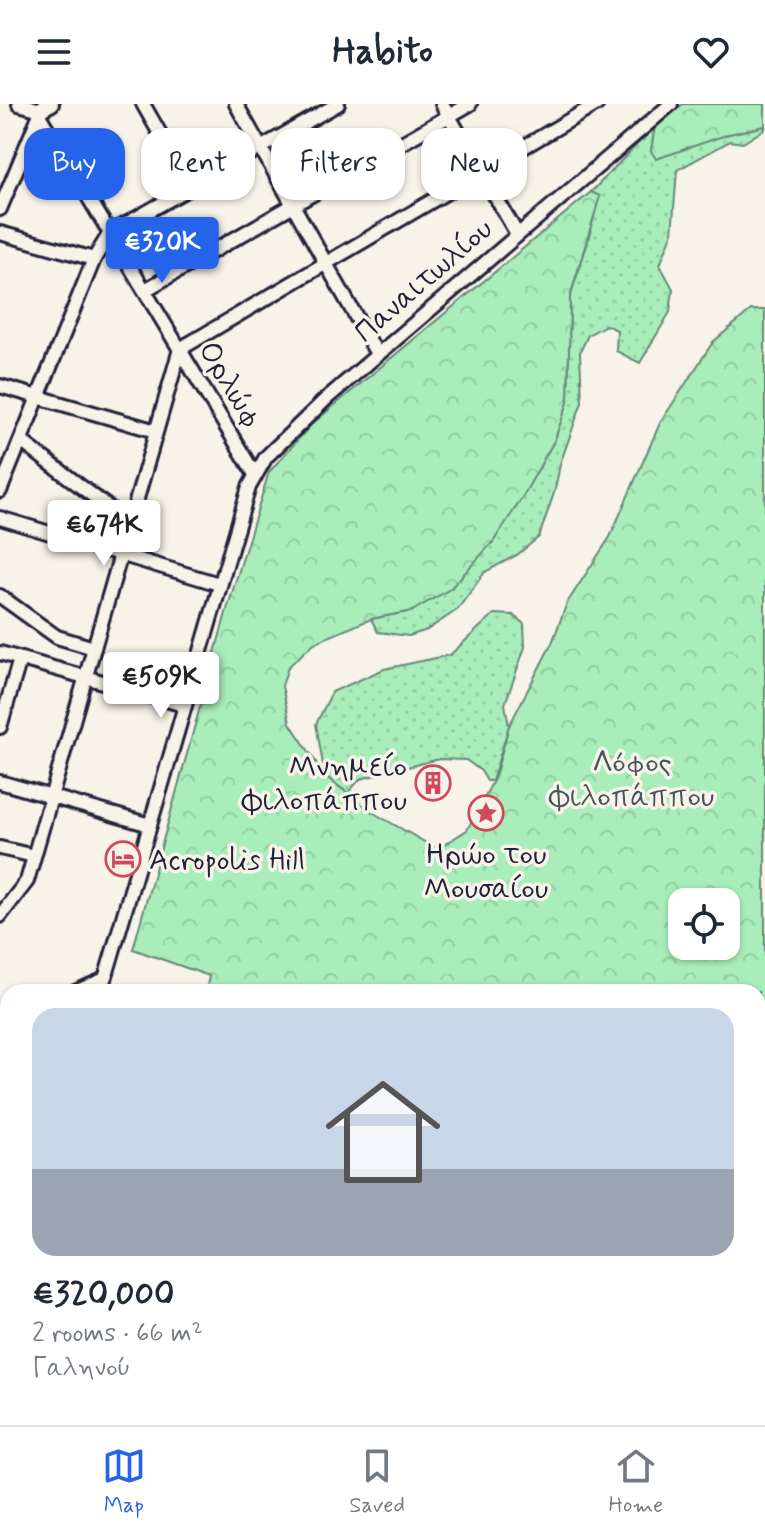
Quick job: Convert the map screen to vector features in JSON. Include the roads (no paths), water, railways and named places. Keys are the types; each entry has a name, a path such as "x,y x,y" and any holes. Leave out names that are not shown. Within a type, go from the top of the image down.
{"street":[{"path":"0,209 44,108 19,104"},
{"path":"143,104 157,128"},
{"path":"236,104 377,354"},
{"path":"255,151 338,104"},
{"path":"442,104 456,128"},
{"path":"145,290 470,104"},
{"path":"527,145 597,104"},
{"name":"Παναιτωλίου","path":"254,473 283,439 377,354 671,104"},
{"name":"Ορλώφ","path":"44,108 110,233 254,473"},
{"path":"0,491 94,259 110,233 169,200"},
{"path":"0,916 27,881 180,349 432,200"},
{"path":"497,200 517,234"},
{"path":"0,233 94,259"},
{"path":"0,386 156,431"},
{"path":"21,441 130,524"},
{"path":"108,984 105,979 254,473"},
{"path":"0,518 219,584"},
{"path":"0,596 57,637 94,648"},
{"path":"0,653 184,705"},
{"path":"0,727 20,659"},
{"path":"0,782 150,825"},
{"path":"0,848 34,856"},
{"path":"93,984 105,979"}],"place":[{"name":"Μνημείο Φιλοπάππου","path":"433,783"},
{"name":"Ηρώο του Μουσαίου","path":"486,813"},
{"name":"Acropolis Hill","path":"123,859"}],"park label":[{"name":"Λόφος Φιλοπάππου","path":"632,779"}]}
